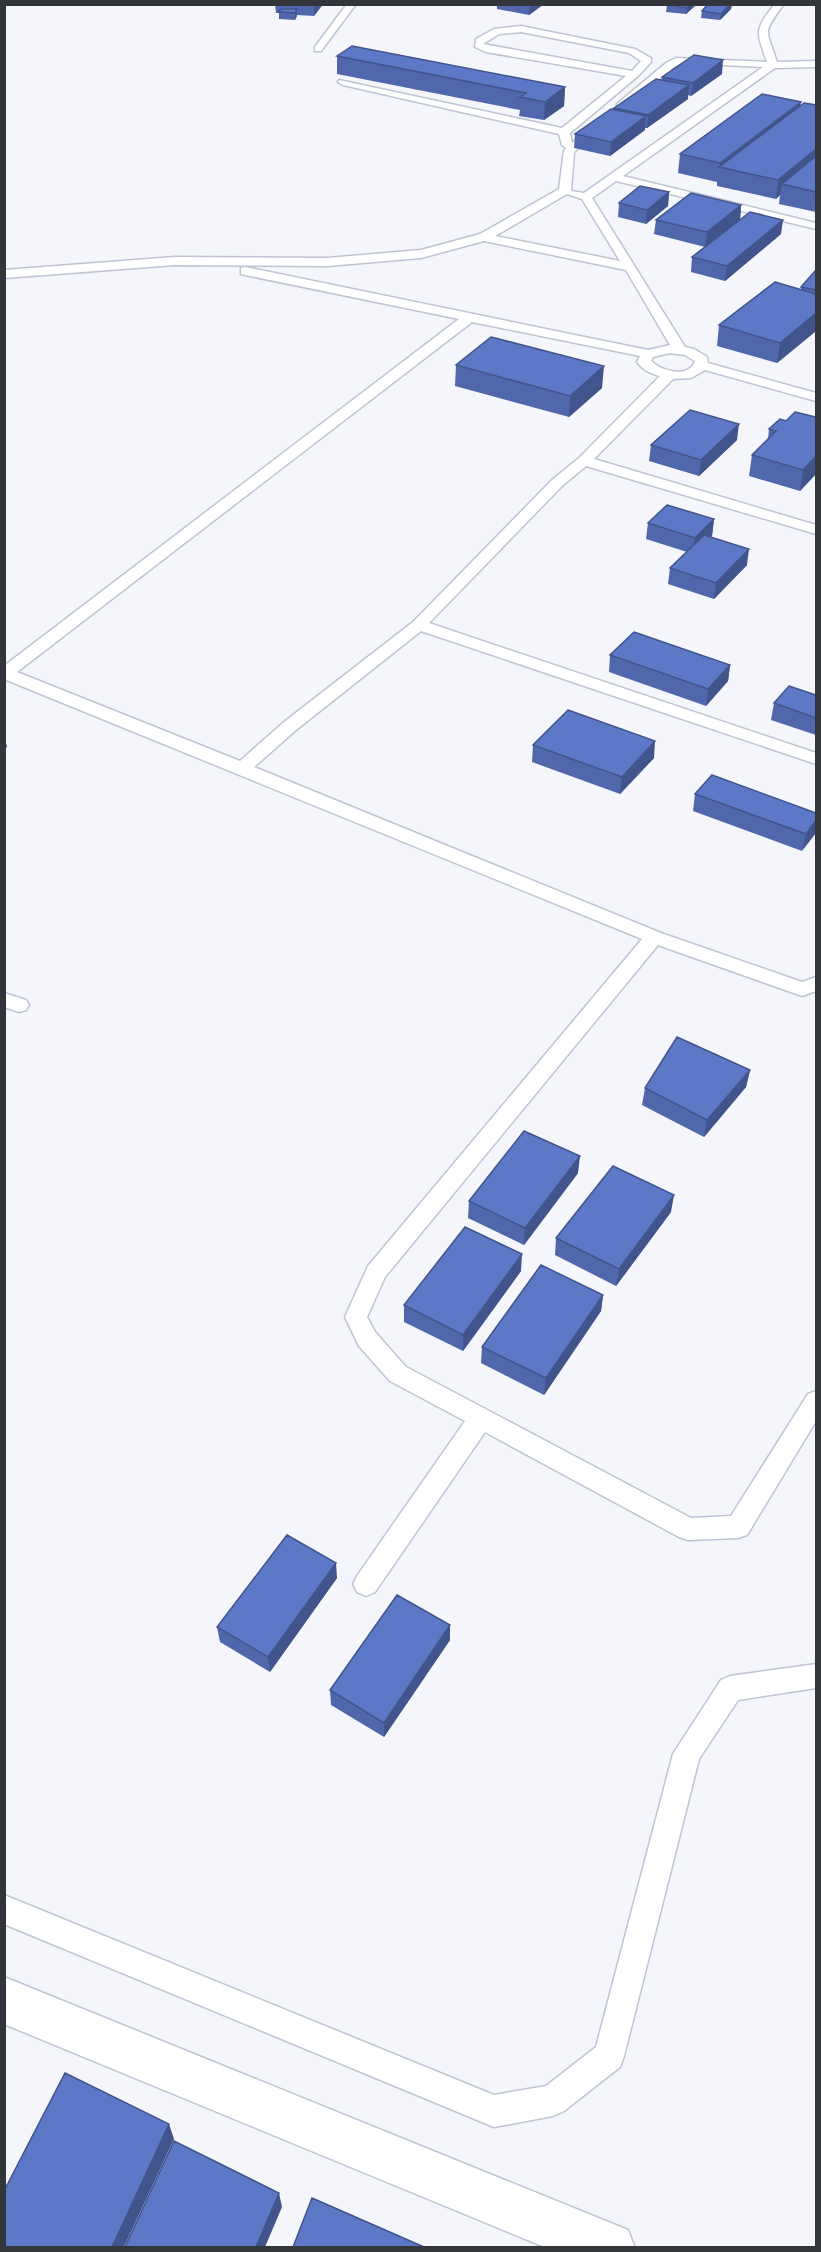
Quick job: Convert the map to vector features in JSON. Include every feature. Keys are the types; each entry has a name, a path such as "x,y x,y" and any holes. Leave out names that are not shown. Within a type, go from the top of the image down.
{"street":[{"path":"4,2000 610,2247"}],"lane":[{"path":"318,49 352,4"},
{"path":"773,65 771,53 763,38 763,26 780,4"},
{"path":"564,132 634,74 647,60 641,54 521,29 497,31 479,41 478,45 486,49 634,74"},
{"path":"569,151 670,65 680,60 773,65 816,64"},
{"path":"586,197 773,65"},
{"path":"343,82 564,132"},
{"path":"564,132 569,151 564,191"},
{"path":"612,177 816,226"},
{"path":"4,274 200,261 327,262 397,257 445,249 484,237 564,191 586,197 679,349"},
{"path":"484,237 630,267"},
{"path":"200,261 648,354 679,349 697,356 702,360 702,365"},
{"path":"5,673 470,317"},
{"path":"648,354 644,362 647,367 669,375 691,374 702,365"},
{"path":"702,365 816,397"},
{"path":"242,768 290,726 419,625 557,483 584,461 669,375"},
{"path":"584,461 816,530"},
{"path":"419,625 816,759"},
{"path":"5,673 654,937 812,988"},
{"path":"654,937 376,1272 356,1317 367,1339 398,1374 688,1529 738,1527 816,1401"},
{"path":"366,1584 481,1418"},
{"path":"4,1909 494,2111 553,2100 609,2056 632,1976 687,1754 730,1689 816,1676"}],"building":[{"path":"667,4 690,4 687,8"},
{"path":"708,4 730,4 721,14 702,11"},
{"path":"281,9 297,9 295,13 279,12"},
{"path":"352,46 565,87 545,102 520,97 526,93 337,56"},
{"path":"694,55 723,60 693,83 662,77"},
{"path":"656,79 689,85 648,115 614,108"},
{"path":"762,94 801,102 720,163 680,154"},
{"path":"804,103 816,105 816,149 778,180 719,167"},
{"path":"611,109 646,116 611,142 575,134"},
{"path":"816,156 816,192 782,184"},
{"path":"640,186 669,192 647,210 619,203"},
{"path":"691,193 741,205 707,232 656,220"},
{"path":"750,212 783,220 727,266 692,257"},
{"path":"816,270 816,290 801,287"},
{"path":"775,282 816,294 816,313 780,343 719,325"},
{"path":"491,337 604,366 570,396 456,365"},
{"path":"690,410 739,424 701,460 651,445"},
{"path":"795,412 816,417 816,456 803,470 752,455 776,431 769,429 780,419 786,421"},
{"path":"667,505 714,519 695,538 648,523"},
{"path":"704,535 749,549 716,583 670,568"},
{"path":"634,632 730,665 708,689 610,655"},
{"path":"789,686 816,695 816,718 774,703"},
{"path":"568,710 655,741 622,777 533,745"},
{"path":"712,775 816,813 816,820 806,834 695,794"},
{"path":"677,1037 750,1070 707,1120 645,1088"},
{"path":"524,1131 580,1156 525,1228 469,1201"},
{"path":"613,1166 674,1195 619,1269 556,1238"},
{"path":"465,1227 522,1254 463,1335 404,1305"},
{"path":"541,1265 603,1295 546,1378 482,1347"},
{"path":"287,1535 336,1563 268,1657 217,1627"},
{"path":"397,1595 450,1625 384,1723 330,1690"},
{"path":"65,2073 169,2124 112,2247 4,2247 4,2191"},
{"path":"174,2141 279,2193 256,2247 125,2247"},
{"path":"312,2198 424,2247 293,2247"}]}
